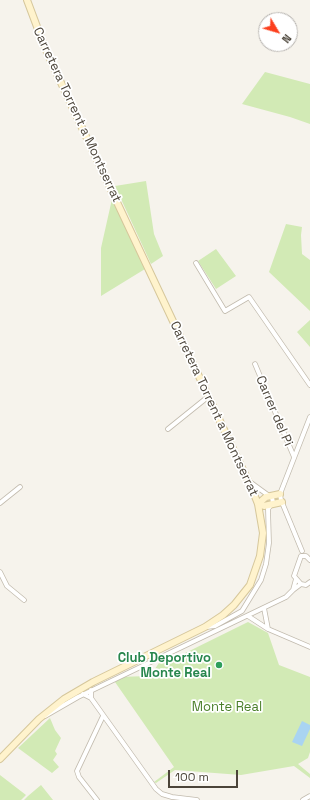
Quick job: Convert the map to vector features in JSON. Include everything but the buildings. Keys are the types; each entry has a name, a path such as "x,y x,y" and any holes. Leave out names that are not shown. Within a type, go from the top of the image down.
{"main road":[{"name":"Carretera Torrent a Montserrat","path":"0,759 39,719 77,690 204,628 223,615 234,605 253,578 262,544 262,524 258,504 249,481 75,112 35,23 27,0"},
{"path":"269,496 281,499 272,505 264,506 258,504 261,500 269,496"}],"street":[{"path":"196,263 225,310 249,297 310,385"},
{"name":"Carrer del Pi","path":"255,364 294,458"},
{"path":"168,429 209,395"},
{"path":"293,590 296,578 294,576 306,557 281,499 294,458 310,417"},
{"path":"204,628 215,626 236,615 248,603 261,580 266,564 269,543 268,509 272,505 272,498 249,481"},
{"path":"0,503 20,487"},
{"path":"0,572 7,586 24,600"},
{"path":"296,578 301,584"},
{"path":"39,719 91,690 286,597 301,584 309,584"},
{"path":"264,608 268,629"},
{"path":"248,616 268,629 310,647"},
{"path":"91,690 91,698"},
{"path":"83,694 91,698 156,789 162,794 172,797 197,800"},
{"path":"97,800 79,777 77,772 103,716"},
{"path":"303,800 310,796"}],"green space":[{"path":"265,72 310,84 310,124 242,104"},
{"path":"146,181 154,234 163,256 151,264 115,186"},
{"path":"112,199 145,269 101,296 101,248"},
{"path":"286,224 302,227 302,254 310,260 310,311 269,272"},
{"path":"216,249 236,276 216,289 198,261"},
{"path":"310,320 310,347 297,332"},
{"name":"Monte Real","path":"248,622 268,633 279,665 310,677 310,752 308,758 298,764 310,774 310,778 294,766 241,775 175,770 156,783 154,782 174,767 115,682 117,677 150,676 159,663 171,660"},
{"path":"50,718 55,730 61,738 55,751 57,754 53,760 59,767 52,773 18,748"},
{"path":"0,775 26,795 21,800 0,800"},
{"path":"41,785 53,800 24,800 28,796"}],"water":[{"path":"302,721 310,725 310,729 302,746 292,742"}],"place":[{"name":"Club Deportivo Monte Real","path":"219,665"}]}
